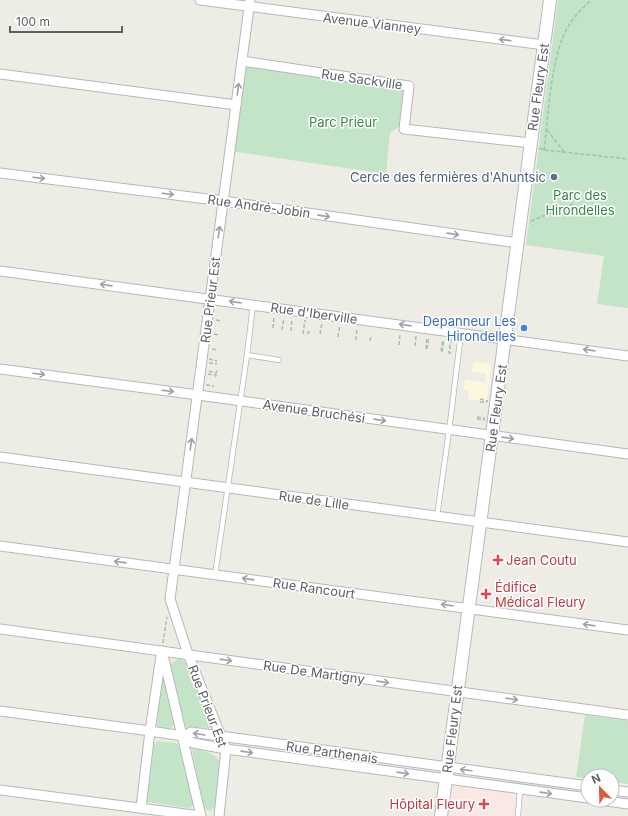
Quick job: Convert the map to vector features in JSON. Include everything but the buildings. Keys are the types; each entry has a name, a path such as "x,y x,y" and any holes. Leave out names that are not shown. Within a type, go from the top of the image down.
{"street":[{"name":"Avenue Vianney","path":"200,0 250,3 544,45"},
{"name":"Rue Fleury Est","path":"441,816 550,0"},
{"name":"Rue Prieur Est","path":"219,816 226,749 188,654 170,600 250,3"},
{"name":"Rue Sackville","path":"242,61 409,86 404,128 531,143"},
{"path":"0,74 236,105"},
{"name":"Rue André-Jobin","path":"0,173 223,201 518,243"},
{"name":"Rue d'Iberville","path":"0,271 628,356"},
{"name":"Avenue Bruchési","path":"0,369 628,454"},
{"name":"Rue de Lille","path":"0,457 628,542"},
{"name":"Rue Rancourt","path":"0,546 628,630"},
{"name":"Rue De Martigny","path":"0,629 628,714"},
{"name":"Rue Prieur Est","path":"162,651 201,816"},
{"path":"141,808 150,731 162,651"},
{"name":"Rue Parthenais","path":"0,710 183,736 193,743 226,749 447,774 483,772 580,785"},
{"name":"Rue Parthenais","path":"183,736 191,732 447,774 481,784 580,797"},
{"path":"481,784 483,772"},
{"path":"520,789 522,777"},
{"path":"0,790 201,816"}],"lane":[{"path":"215,575 253,305"},
{"path":"437,517 460,333"},
{"path":"247,355 278,360"},
{"path":"518,816 520,789"}],"path":[{"path":"544,150 559,46 565,32 574,18 591,0"},
{"path":"547,130 565,153"},
{"path":"531,143 544,150 628,159"},
{"path":"520,226 538,217 573,204"},
{"path":"272,328 274,315"},
{"path":"282,330 284,317"},
{"path":"291,331 292,318"},
{"path":"303,334 305,319"},
{"path":"214,320 222,321"},
{"path":"320,334 322,322"},
{"path":"338,337 340,324"},
{"path":"356,340 357,327"},
{"path":"308,334 308,332 311,332"},
{"path":"399,345 401,333"},
{"path":"212,334 220,335"},
{"path":"370,341 371,335"},
{"path":"415,346 416,335"},
{"path":"426,349 428,336"},
{"path":"442,351 444,338"},
{"path":"451,340 450,353 452,353 452,355"},
{"path":"210,349 218,350"},
{"path":"209,359 217,360"},
{"path":"209,363 217,364"},
{"path":"215,379 216,375 208,372 216,373 217,370"},
{"path":"206,385 214,386"},
{"path":"480,399 489,402 480,402"},
{"path":"477,418 487,419"},
{"path":"162,651 168,614"}],"shaded area":[{"path":"474,362 491,364 487,401 468,399 469,390 464,390 465,379 485,383 486,373 472,372"},
{"name":"Hôpital Fleury","path":"448,783 523,792 520,816 444,816"}],"green space":[{"name":"Parc des Hirondelles","path":"558,0 628,0 628,308 597,304 604,256 526,245"},
{"name":"Parc Prieur","path":"242,61 409,86 401,125 390,133 386,174 230,151"},
{"path":"180,658 189,665 213,728 186,727 170,668 171,664"},
{"path":"163,677 174,720 174,725 169,729 161,729 157,725 161,679"},
{"path":"585,715 628,721 628,784 620,783 620,768 580,768 580,778 576,777"},
{"path":"158,741 176,743 180,747 194,802 192,807 188,808 147,802 154,745"},
{"path":"193,749 202,750 214,755 221,765 215,806 211,811 204,807 192,751"}],"place":[{"name":"Cercle des fermières d'Ahuntsic","path":"554,177"},
{"name":"Depanneur Les Hirondelles","path":"524,328"},
{"name":"Jean Coutu","path":"498,560"},
{"name":"Édifice Médical Fleury","path":"486,594"},
{"name":"Hôpital Fleury","path":"484,804"}]}
